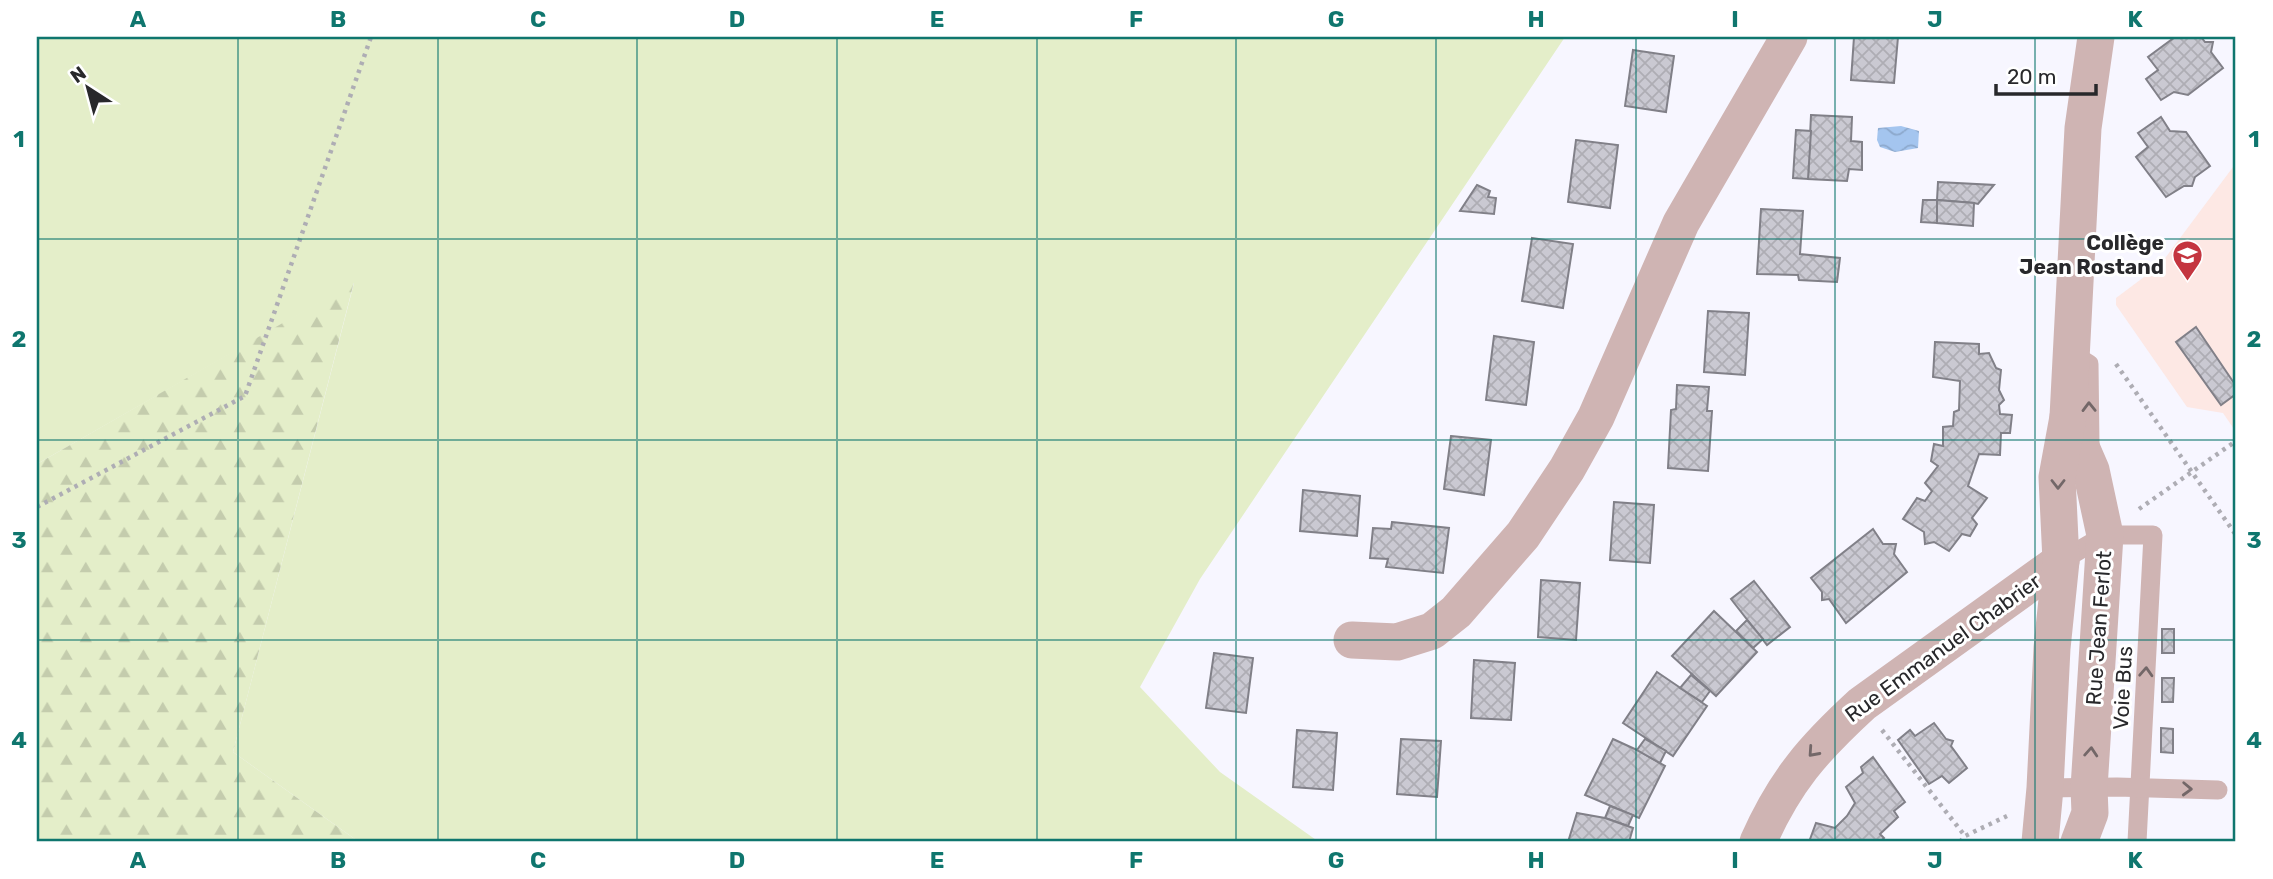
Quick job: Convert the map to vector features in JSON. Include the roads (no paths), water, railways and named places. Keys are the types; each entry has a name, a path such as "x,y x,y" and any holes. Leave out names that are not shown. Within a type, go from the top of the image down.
{"street":[{"path":"1352,640 1396,642 1432,631 1456,612 1523,535 1567,469 1596,417 1681,223 1789,37"},
{"name":"Rue Jean Ferlot","path":"2040,842 2052,648 2061,561 2057,477 2068,417 2083,128 2096,37"},
{"name":"Rue Jean Ferlot","path":"2068,417 2091,470 2131,534 2089,788 2090,813 2078,842"},
{"name":"Rue Emmanuel Chabrier","path":"1758,842 1793,776 1814,751 1862,704 2061,561"}],"lane":[{"path":"2071,354 2089,364 2091,470"},
{"path":"2061,561 2131,534"},
{"name":"Voie Bus","path":"2131,534 2141,789 2137,842"},
{"path":"2046,770 2089,788 2218,790"}],"water":[{"path":"1901,126 1919,131 1918,148 1895,152 1880,147 1877,140 1878,128"}],"place":[{"name":"Collège Jean Rostand","path":"2187,282"}]}
